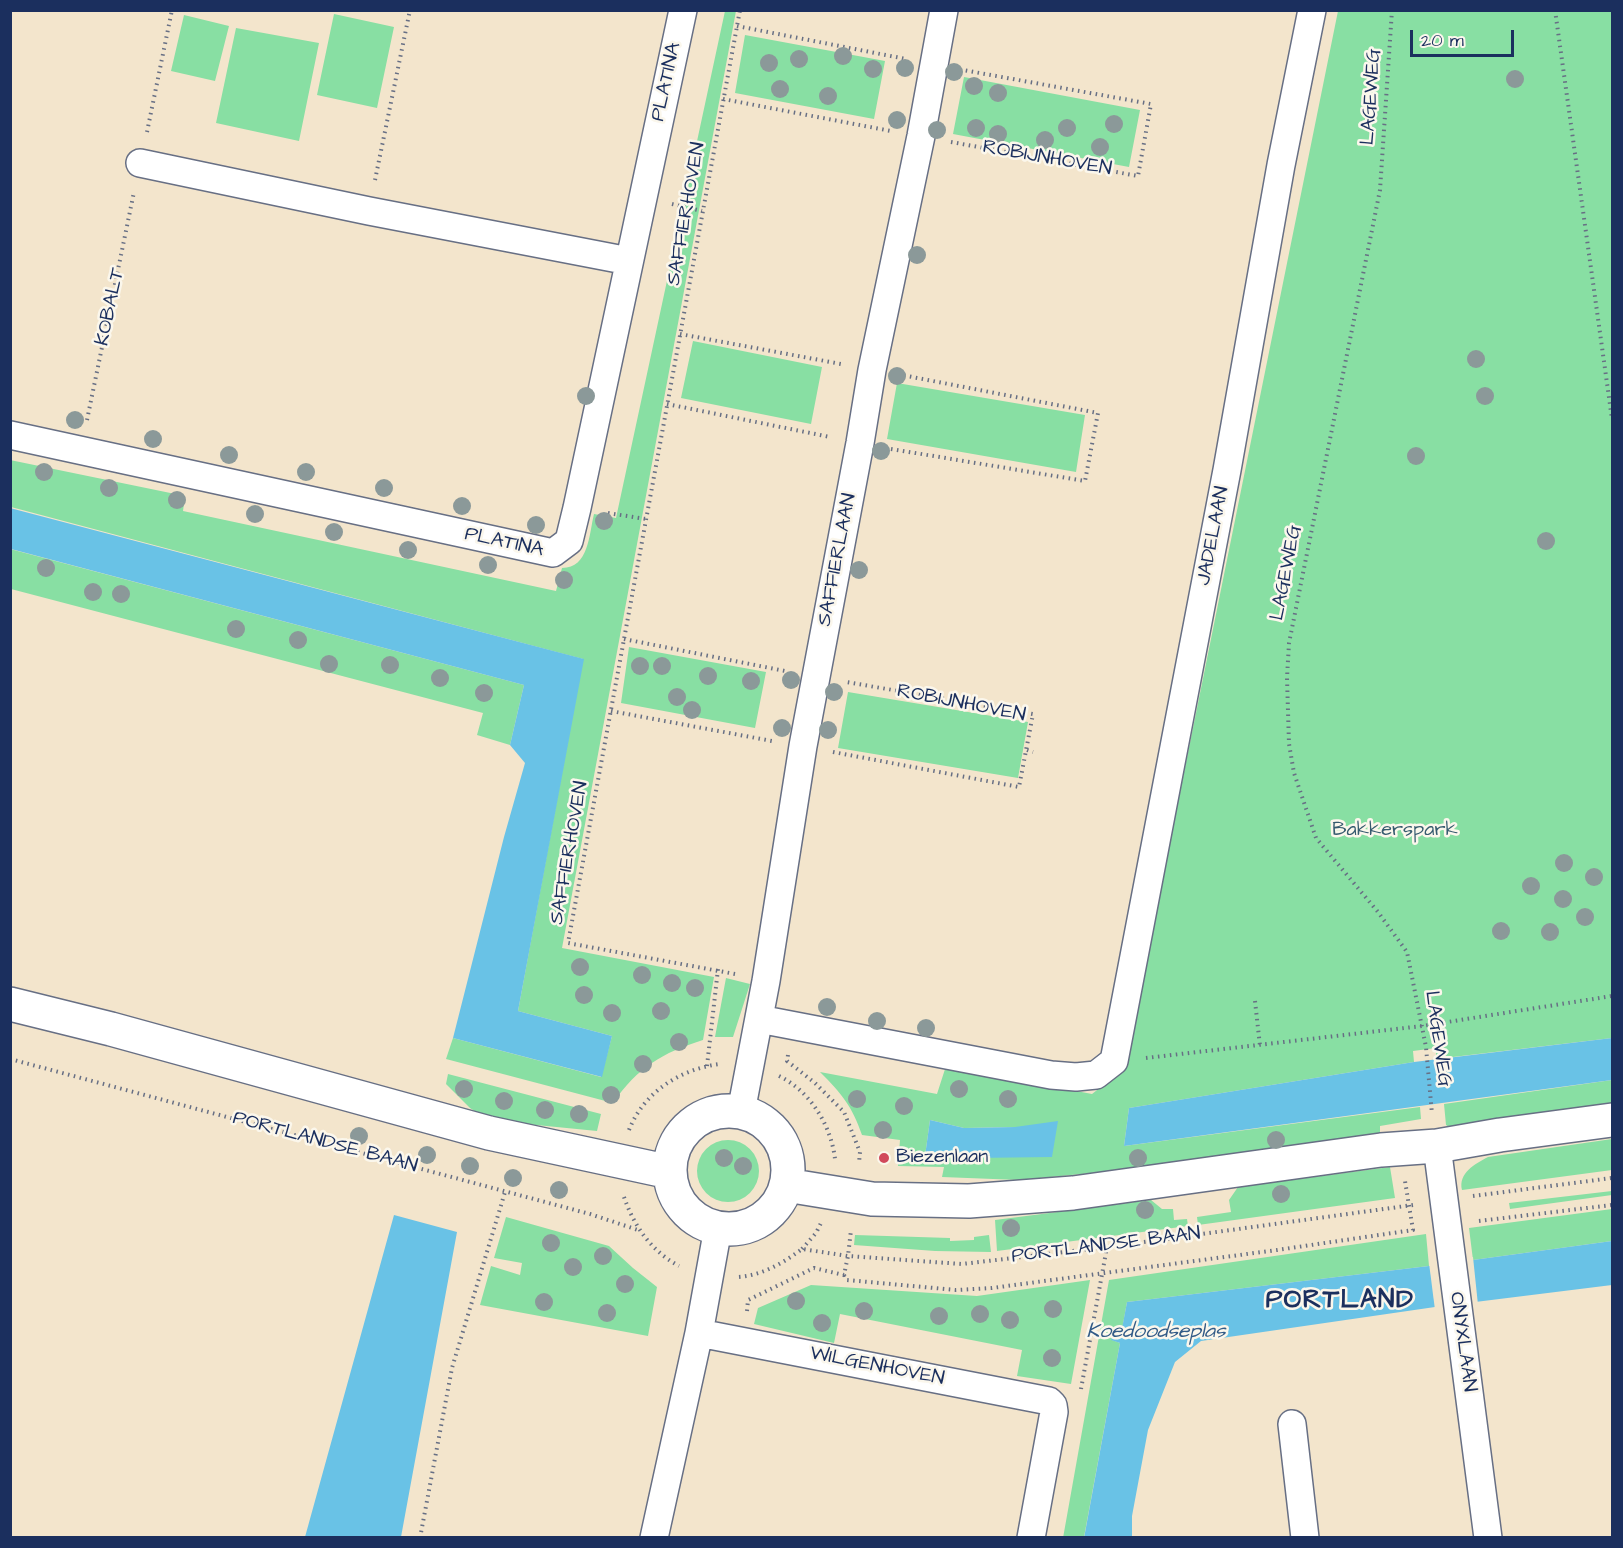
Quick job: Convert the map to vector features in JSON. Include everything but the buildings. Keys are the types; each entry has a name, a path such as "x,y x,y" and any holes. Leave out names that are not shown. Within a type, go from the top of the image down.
{"street":[{"name":"PLATINA","path":"10,435 553,553 569,541 577,508 682,10"},
{"name":"SAFFIERLAAN","path":"741,1112 766,981 803,746 872,369 921,136 944,10"},
{"name":"JADELAAN","path":"1114,1061 1312,10"},
{"path":"140,163 369,211 629,261"},
{"path":"10,1004 111,1029 489,1133 670,1172"},
{"path":"759,1019 1051,1075 1076,1077 1095,1075 1114,1061"},
{"path":"726,1111 741,1112 763,1122 780,1139 788,1161 786,1185 780,1199 760,1220 733,1229 718,1228 703,1223 679,1202 670,1172 674,1150 685,1130 697,1120 726,1111"},
{"path":"786,1185 872,1199 980,1200 1073,1193 1400,1148 1437,1146 1612,1120"},
{"name":"ONYXLAAN","path":"1437,1146 1488,1538"},
{"path":"654,1538 699,1333 718,1228"},
{"name":"WILGENHOVEN","path":"699,1333 1049,1401 1053,1405 1054,1412 1031,1538"},
{"path":"1292,1424 1305,1538"}],"path":[{"name":"KOBALT","path":"81,450 172,10"},
{"path":"369,211 410,10"},
{"name":"SAFFIERHOVEN","path":"740,10 568,943 718,969 766,981"},
{"name":"LAGEWEG","path":"1392,10 1380,190 1291,627 1287,658 1287,696 1291,760 1312,830 1407,952 1426,1047 1431,1110"},
{"path":"1449,10 1461,10"},
{"path":"1555,10 1612,418"},
{"path":"737,26 934,65"},
{"name":"ROBIJNHOVEN","path":"921,136 1138,176 1147,141 1151,104 934,65"},
{"path":"723,99 921,136"},
{"path":"667,404 860,443 1086,481 1094,447 1098,413 680,333"},
{"path":"577,508 646,519"},
{"path":"624,639 816,677"},
{"name":"ROBIJNHOVEN","path":"803,746 1019,787 1034,714 816,677"},
{"path":"611,711 803,746"},
{"path":"1027,750 1033,752"},
{"path":"707,1066 718,969"},
{"path":"1114,1061 1422,1026 1612,996"},
{"path":"1255,1001 1260,1046"},
{"name":"PORTLANDSE BAAN","path":"10,1059 505,1191 639,1230"},
{"path":"749,1065 785,1079 813,1104 831,1137 835,1155 836,1175 833,1194 827,1214 816,1233 802,1249 786,1261 749,1276 729,1278 709,1276 677,1265 662,1255 639,1230 624,1197 621,1179 625,1142 632,1123 642,1107 655,1092 680,1076 707,1066 749,1065"},
{"path":"1400,1148 1413,1230"},
{"name":"PORTLANDSE BAAN","path":"843,1275 847,1280 956,1290 992,1288 1413,1230 1612,1178"},
{"path":"420,1538 452,1368 505,1191"},
{"name":"PORTLANDSE BAAN","path":"802,1249 848,1256 962,1264 1409,1206 1446,1221 1612,1205"},
{"path":"1102,1273 1107,1247"}],"green space":[{"path":"725,11 736,11 562,948 714,977 703,1040 675,1050 652,1063 622,1090 613,1103 446,1059 453,1038 601,1077 612,1036 518,1011 583,659 11,507 10,460 185,496 183,511 556,591 562,568 578,562 583,556 594,514 616,518"},
{"name":"Bakkerspark","path":"1338,11 1612,11 1612,1038 1436,1059 1436,1048 1413,1051 1414,1062 1129,1108 1124,1146 1420,1107 1421,1119 1380,1126 1380,1133 1092,1173 1019,1180 942,1177 944,1167 898,1166 900,1140 862,1135 846,1101 820,1072 937,1094 946,1066 1092,1094 1124,1069","holes":["930,1120 964,1128 1015,1127 972,1158 925,1156"]},
{"path":"334,14 394,27 377,108 317,95"},
{"path":"184,15 229,26 215,81 171,71"},
{"path":"236,28 319,43 299,141 216,123"},
{"path":"745,35 885,61 874,119 735,93"},
{"path":"964,77 1140,110 1129,167 953,134"},
{"path":"693,341 822,367 811,424 681,398"},
{"path":"897,383 1085,415 1076,472 887,439"},
{"path":"10,549 524,685 510,745 477,735 483,713 11,589"},
{"path":"629,647 766,672 755,728 621,703"},
{"path":"848,692 1028,722 1018,778 838,748"},
{"path":"726,978 750,984 733,1037 715,1037"},
{"path":"448,1074 601,1114 597,1131 506,1122 482,1116 470,1108 446,1084"},
{"path":"1612,1080 1612,1105 1449,1127 1446,1125 1444,1104"},
{"path":"1612,1139 1612,1170 1462,1190 1461,1184 1465,1174 1488,1157"},
{"path":"728,1140 745,1145 750,1149 754,1154 759,1171 754,1188 750,1193 745,1197 728,1202 711,1197 706,1193 702,1188 697,1171 702,1154 706,1149 711,1145"},
{"path":"1390,1167 1395,1198 1198,1225 1197,1217 1231,1212 1229,1200 1238,1187"},
{"path":"1612,1191 1612,1195 1510,1209 1509,1203"},
{"path":"1151,1200 1162,1209 1173,1209 1174,1220 1187,1219 1188,1226 997,1251 995,1220"},
{"path":"1612,1209 1612,1241 1473,1260 1469,1228"},
{"path":"506,1217 609,1246 657,1287 648,1336 480,1305 491,1266 520,1275 522,1263 494,1258"},
{"path":"1426,1234 1429,1266 1127,1302 1121,1335 1112,1340 1120,1343 1084,1537 1063,1538 1109,1280"},
{"path":"855,1235 950,1238 950,1241 974,1240 974,1237 989,1235 991,1252 935,1251 854,1245"},
{"path":"1090,1280 1071,1384 1017,1376 1022,1350 840,1314 834,1343 754,1324 758,1308 811,1285 977,1296"}],"water":[{"path":"10,508 584,659 518,1011 612,1036 602,1077 453,1038 525,763 510,745 524,685 11,549"},
{"path":"1612,1038 1612,1080 1124,1146 1129,1108 1414,1062"},
{"path":"930,1120 964,1128 1015,1127 1058,1121 1052,1157 972,1158 925,1156"},
{"path":"394,1215 457,1232 401,1537 305,1537"},
{"name":"Koedoodseplas","path":"1612,1241 1612,1285 1435,1307 1201,1341 1175,1362 1148,1430 1132,1516 1132,1537 1084,1538 1120,1343 1111,1340 1113,1334 1121,1334 1127,1302 1429,1266"}],"pier":[{"path":"1473,1257 1478,1305 1435,1310 1429,1263"}],"place":[{"name":"Biezenlaan","path":"884,1158"}],"district":[{"name":"PORTLAND","path":"1340,1302"}]}
